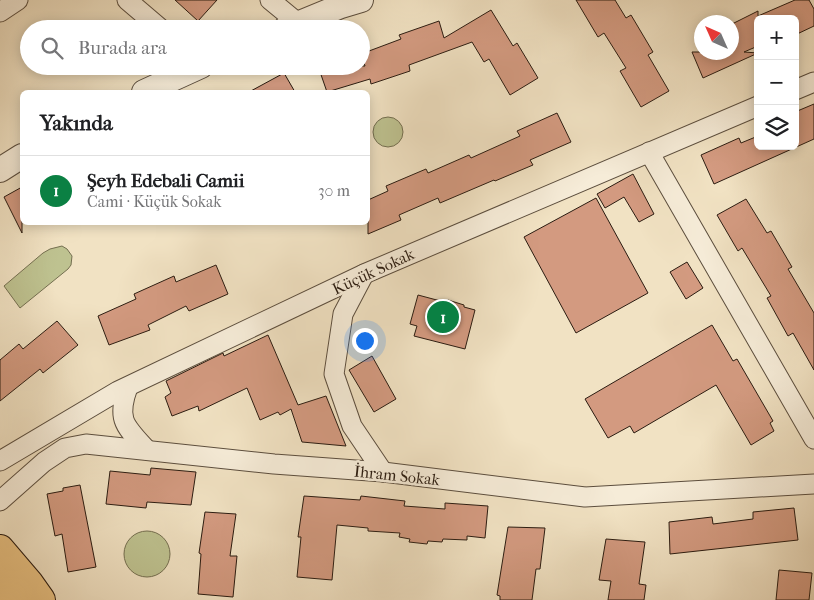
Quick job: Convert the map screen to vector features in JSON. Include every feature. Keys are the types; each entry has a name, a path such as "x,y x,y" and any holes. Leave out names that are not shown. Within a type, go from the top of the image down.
{"main road":[{"path":"0,549 29,582 41,600"},
{"path":"0,582 14,600"}],"street":[{"path":"0,12 18,0"},
{"path":"127,0 150,20"},
{"path":"270,0 286,20"},
{"path":"305,20 348,2"},
{"path":"148,90 181,75"},
{"path":"799,88 814,82"},
{"name":"Küçük Sokak","path":"0,460 128,387 364,274 754,108"},
{"path":"650,152 814,439"},
{"path":"0,170 20,157"},
{"path":"364,274 343,314 334,374 352,426 383,472"},
{"path":"128,387 122,412 125,426 147,450"},
{"name":"İhram Sokak","path":"0,501 44,462 65,448 86,444 274,464 383,472 585,497 814,484"}],"green space":[{"path":"388,117 399,121 403,132 399,143 388,147 377,143 373,132 377,121"},
{"path":"62,246 72,256 71,265 20,308 4,286 43,253"},
{"path":"147,531 160,535 166,541 170,554 166,567 160,573 147,577 134,573 128,567 124,554 128,541 134,535"}],"building":[{"path":"175,0 217,0 197,20"},
{"path":"576,0 615,0 626,18 631,15 653,52 648,55 669,91 641,107 620,71 626,68 604,33 598,37"},
{"path":"795,0 809,0 814,9 814,26 799,33 799,15 760,15"},
{"path":"491,10 513,46 517,43 538,78 510,95 489,59 484,62 472,42 409,65 410,71 371,84 370,79 334,90 326,90 321,75 370,75 370,51 401,39 399,35 439,21 444,38"},
{"path":"758,11 758,15 754,15 754,48 744,52 754,53 754,55 703,78 695,60 739,60 739,20"},
{"path":"280,75 285,75 294,90 253,90"},
{"path":"814,104 814,139 799,146 799,110"},
{"path":"557,113 571,142 530,160 533,165 440,203 438,198 399,215 401,220 368,234 370,199 388,191 386,186 426,169 428,173 469,155 471,158 520,136 517,131"},
{"path":"739,138 741,143 754,138 754,150 790,150 714,184 701,155"},
{"path":"633,174 654,214 639,222 624,197 605,208 597,194"},
{"path":"20,188 20,225 22,225 22,233 4,197"},
{"path":"596,198 648,293 576,333 524,237"},
{"path":"746,199 767,233 771,231 792,267 788,269 814,313 814,370 793,333 788,336 767,298 771,296 742,248 738,251 717,215"},
{"path":"687,262 703,288 686,299 670,272"},
{"path":"216,265 228,294 189,311 186,306 148,325 150,330 109,345 98,316 136,299 134,294 174,276 176,282"},
{"path":"418,295 448,303 448,300 475,310 465,349 414,336 417,326 410,324"},
{"path":"57,321 78,345 43,373 40,369 0,401 0,360 19,344 23,349"},
{"path":"712,325 733,361 737,359 773,421 770,423 774,431 751,445 716,385 634,433 630,426 608,438 585,399"},
{"path":"268,335 298,405 326,396 346,446 302,442 291,409 280,415 278,412 260,420 247,388 199,411 198,406 172,416 165,397 171,393 166,381 223,353 224,356"},
{"path":"372,356 396,399 374,412 349,370"},
{"path":"151,468 196,472 191,505 147,502 146,508 106,504 110,471 150,475"},
{"path":"80,485 96,567 68,572 62,534 55,536 47,494 63,491 63,488"},
{"path":"304,496 360,500 361,496 405,501 404,506 445,509 445,503 488,506 485,538 467,536 467,540 443,539 442,542 428,541 427,544 409,542 410,539 399,537 400,533 368,531 368,528 337,525 332,580 297,577 301,537 298,537"},
{"path":"794,508 798,540 670,554 669,522 712,517 713,524 753,519 753,512"},
{"path":"205,512 236,514 230,556 237,556 233,597 198,594 201,554 199,553"},
{"path":"508,527 545,528 540,569 536,569 532,600 500,600 500,596 497,595"},
{"path":"606,539 645,542 639,584 646,585 644,600 608,600 611,581 599,580"},
{"path":"779,570 812,573 809,600 776,600"}],"place":[{"name":"Şeyh Edebali Camii","path":"443,317"}]}
